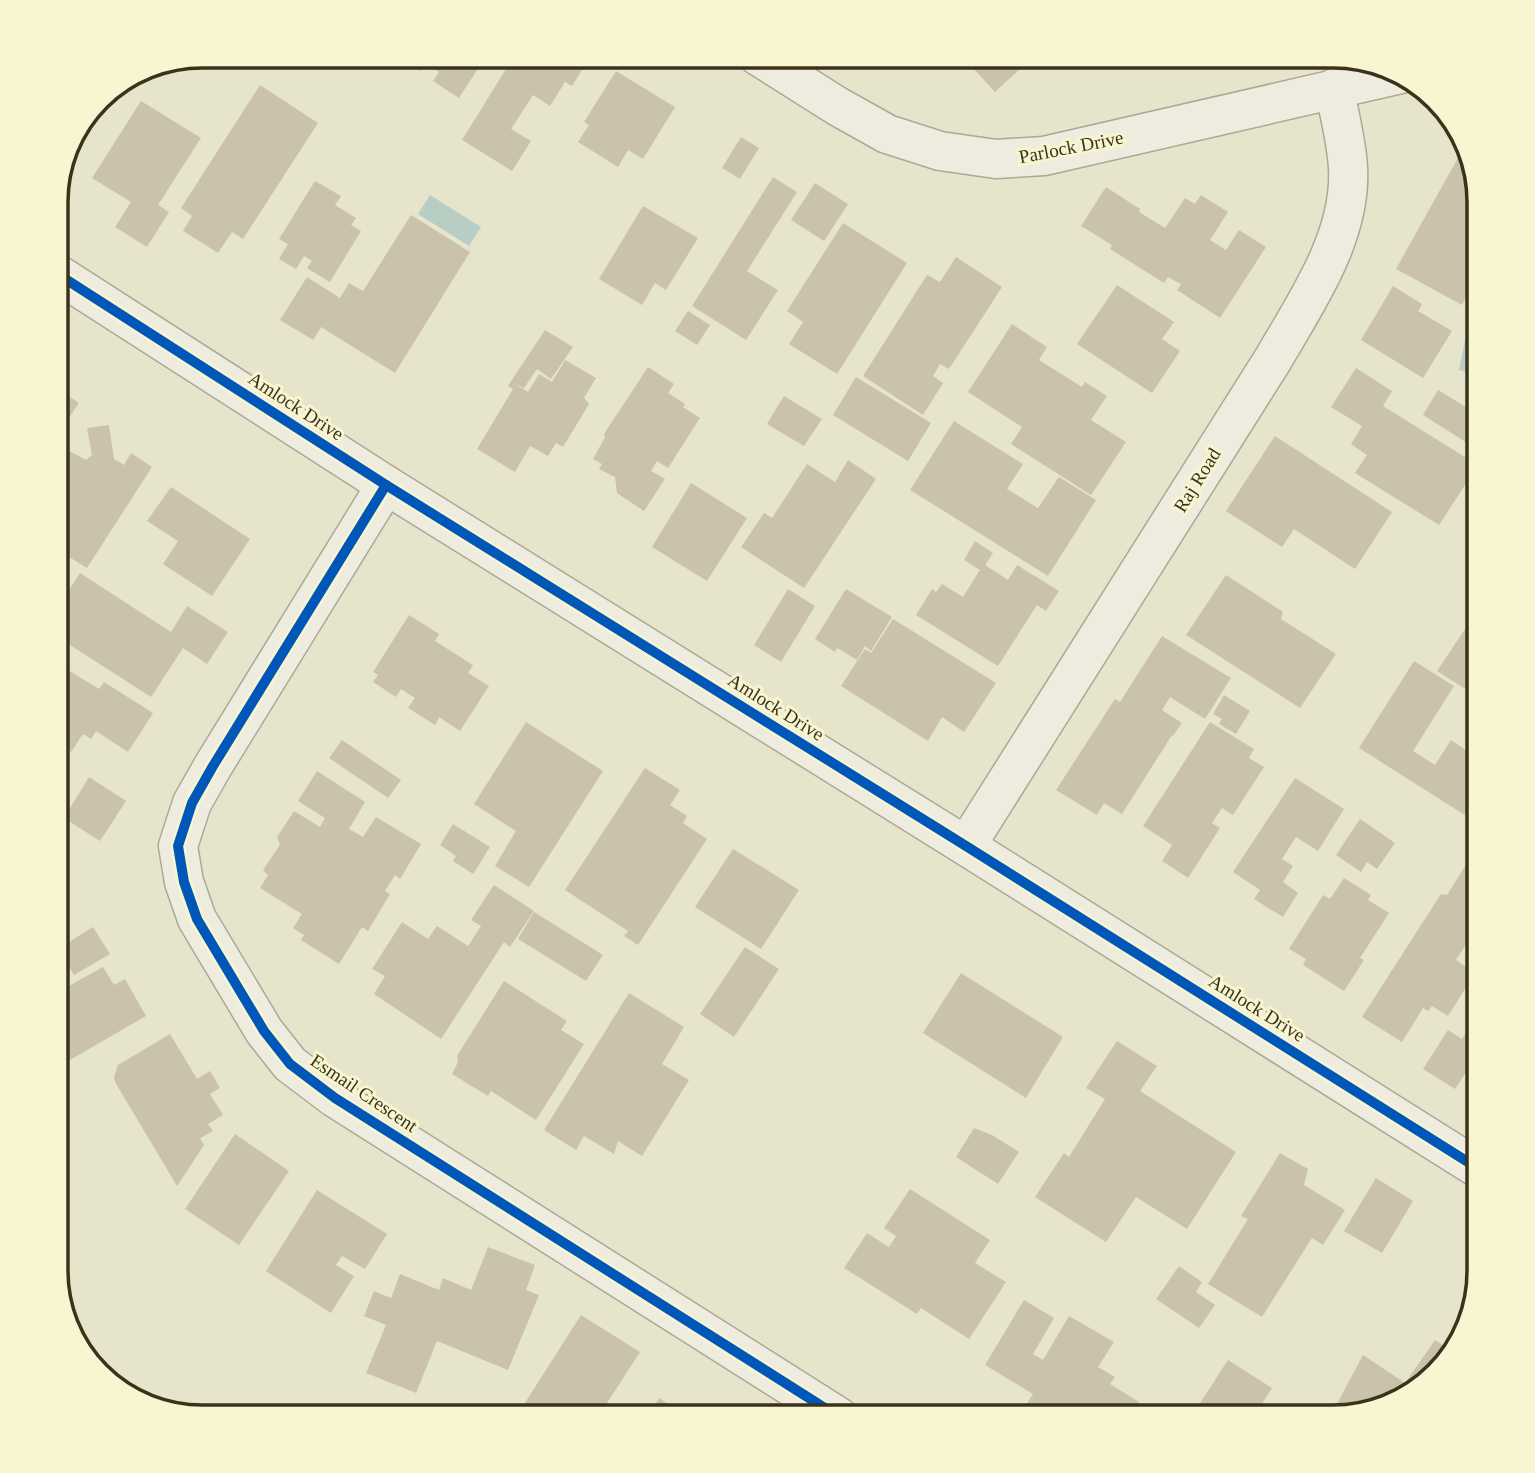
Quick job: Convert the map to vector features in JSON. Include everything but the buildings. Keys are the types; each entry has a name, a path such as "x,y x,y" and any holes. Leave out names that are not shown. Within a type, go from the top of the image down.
{"street":[{"name":"Parlock Drive","path":"778,68 887,134 940,151 996,159 1044,156 1383,78"},
{"name":"Raj Road","path":"966,846 1265,373 1314,289 1338,233 1348,199 1348,166 1335,88"},
{"name":"Amlock Drive","path":"69,281 386,485 1467,1161"},
{"name":"Esmail Crescent","path":"386,485 192,803 178,846 184,882 197,919 264,1031 290,1064 346,1105 820,1405"}],"shaded area":[{"path":"430,195 481,227 469,246 418,214"},
{"path":"1466,334 1466,372 1459,370"}],"cycle path":[{"path":"69,281 386,485 1467,1161"},
{"path":"386,485 192,803 178,846 184,882 197,919 264,1031 290,1064 335,1098 820,1405"}]}
